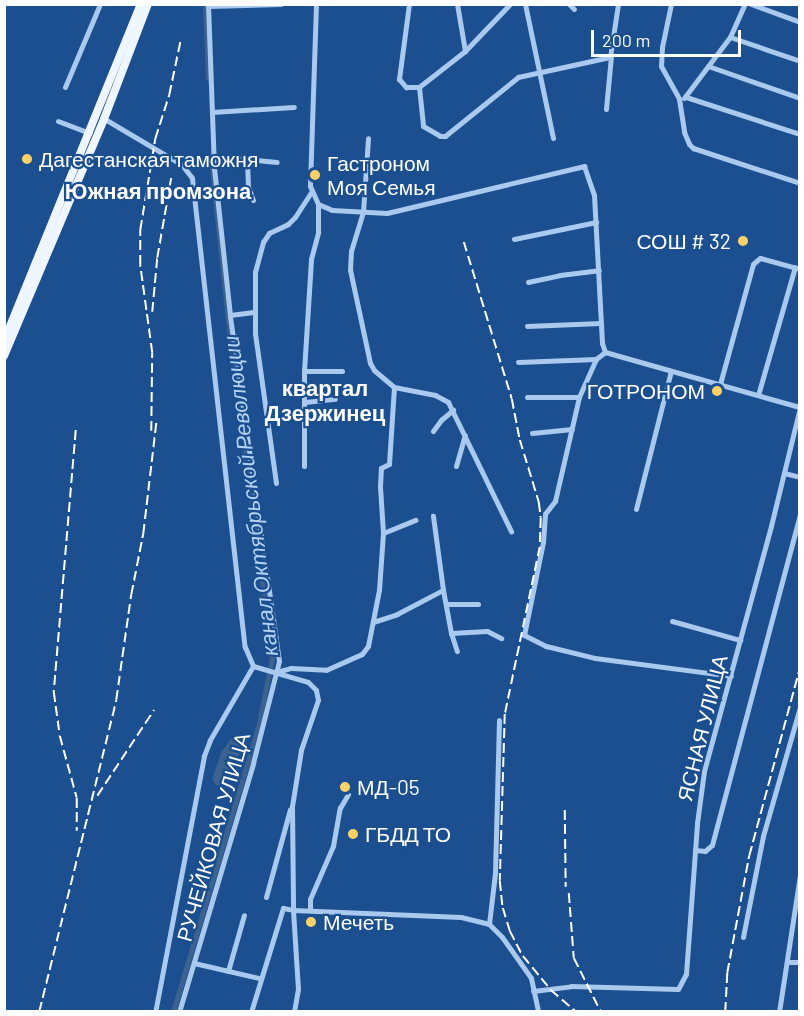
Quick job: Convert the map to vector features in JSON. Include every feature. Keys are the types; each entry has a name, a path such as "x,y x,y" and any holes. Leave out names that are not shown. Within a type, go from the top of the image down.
{"main road":[{"path":"101,118 141,4"},
{"path":"4,356 148,4"},
{"path":"4,341 94,135"}],"street":[{"path":"64,87 100,4"},
{"path":"208,5 281,4"},
{"path":"304,466 304,371 311,258 318,232 318,204 312,191 316,4"},
{"path":"408,4 399,79 406,87 419,87 465,51 510,4"},
{"path":"457,4 465,51"},
{"path":"525,4 553,138"},
{"path":"606,108 618,4"},
{"path":"671,4 661,57 663,74 679,99 684,132 693,148 800,183"},
{"path":"686,97 730,37 745,4"},
{"path":"751,4 800,22"},
{"name":"РУЧЕЙКОВАЯ УЛИЦА","path":"178,1011 253,763 279,661 230,315 213,156 208,5"},
{"path":"730,37 800,61"},
{"path":"419,87 423,126 440,136 446,136 509,82 539,71 611,56"},
{"path":"708,66 800,98"},
{"path":"679,99 686,97 800,134"},
{"path":"212,112 294,107"},
{"path":"101,118 182,165 192,178 245,647 253,666"},
{"path":"58,120 94,135"},
{"path":"368,138 363,212 351,251 350,270 370,363 374,370 394,387 442,397 453,410 511,531"},
{"path":"213,156 277,162"},
{"path":"248,159 248,187 253,200"},
{"path":"318,204 332,210 387,213 584,166 592,184 605,352"},
{"path":"276,483 254,312 255,272 263,242 269,233 288,224 312,191"},
{"path":"514,240 596,222"},
{"path":"720,384 756,259 797,268 758,395"},
{"path":"528,282 599,270"},
{"path":"230,315 254,312"},
{"path":"527,326 601,323"},
{"path":"605,352 800,407"},
{"path":"605,352 596,359 579,397 555,501 545,514 543,542 524,635 546,646 595,658 731,676"},
{"path":"518,362 596,359"},
{"path":"304,371 342,371"},
{"path":"636,509 671,371"},
{"path":"276,672 291,668 326,670 362,654 368,646 382,569 381,468 389,464 394,387"},
{"path":"527,396 579,397"},
{"path":"304,402 335,399"},
{"name":"ЯСНАЯ УЛИЦА","path":"533,991 583,986 678,989 686,974 695,850 704,771 731,676 800,407"},
{"path":"433,431 453,410"},
{"path":"532,433 572,429"},
{"path":"456,466 465,435"},
{"path":"784,473 800,477"},
{"path":"695,850 705,851 712,845 800,514"},
{"path":"433,516 443,590 451,633 457,651"},
{"path":"383,533 415,520"},
{"path":"373,622 397,614 443,590"},
{"path":"446,604 478,604"},
{"path":"672,621 740,640"},
{"path":"451,633 487,631 501,638"},
{"path":"253,666 308,682 316,690 318,700 301,750 292,806 266,897"},
{"path":"155,1011 204,756 210,740 253,666"},
{"path":"743,937 763,837 797,728 800,707"},
{"path":"489,924 495,873 499,720"},
{"path":"310,910 310,899 333,846 340,808 348,794"},
{"path":"292,806 293,910 298,988 294,1011"},
{"path":"779,1011 800,874"},
{"path":"251,1011 259,978 283,908 461,917 489,924 502,937 531,978 538,1011"},
{"path":"228,971 244,915"},
{"path":"786,962 800,962"},
{"path":"194,963 259,978"}],"water":[{"path":"232,738 241,742 240,753 231,779 223,787 216,785 212,779 222,751"}],"waterway":[{"name":"канал Октябрьской Революции","path":"205,4 208,78"},
{"name":"канал Октябрьской Революции","path":"173,1012 259,723 272,658 228,321 212,168"}],"railway":[{"path":"151,431 152,353 140,265 140,230 155,139 169,95 181,38"},
{"path":"152,312 157,258 171,178"},
{"path":"464,242 512,399 520,440 539,502 541,518 540,547 505,714 500,881 503,908 510,931 523,956 551,990 576,1012"},
{"path":"39,1012 116,700 131,595 143,534 156,423"},
{"path":"76,430 54,692 60,736 77,798 77,831"},
{"path":"725,1012 727,973 749,856 800,667"},
{"path":"97,796 154,710"},
{"path":"565,810 566,887"},
{"path":"569,893 574,958 601,1012"}],"place":[{"name":"Дагестанская таможня","path":"27,159"},
{"name":"Гастроном Моя Семья","path":"315,175"},
{"name":"СОШ # 32","path":"743,241"},
{"name":"ГОТРОНОМ","path":"717,391"},
{"name":"МД-05","path":"345,787"},
{"name":"ГБДД ТО","path":"353,834"},
{"name":"Мечеть","path":"311,922"}],"district":[{"name":"Южная промзона","path":"158,191"},
{"name":"квартал Дзержинец","path":"325,400"}]}
